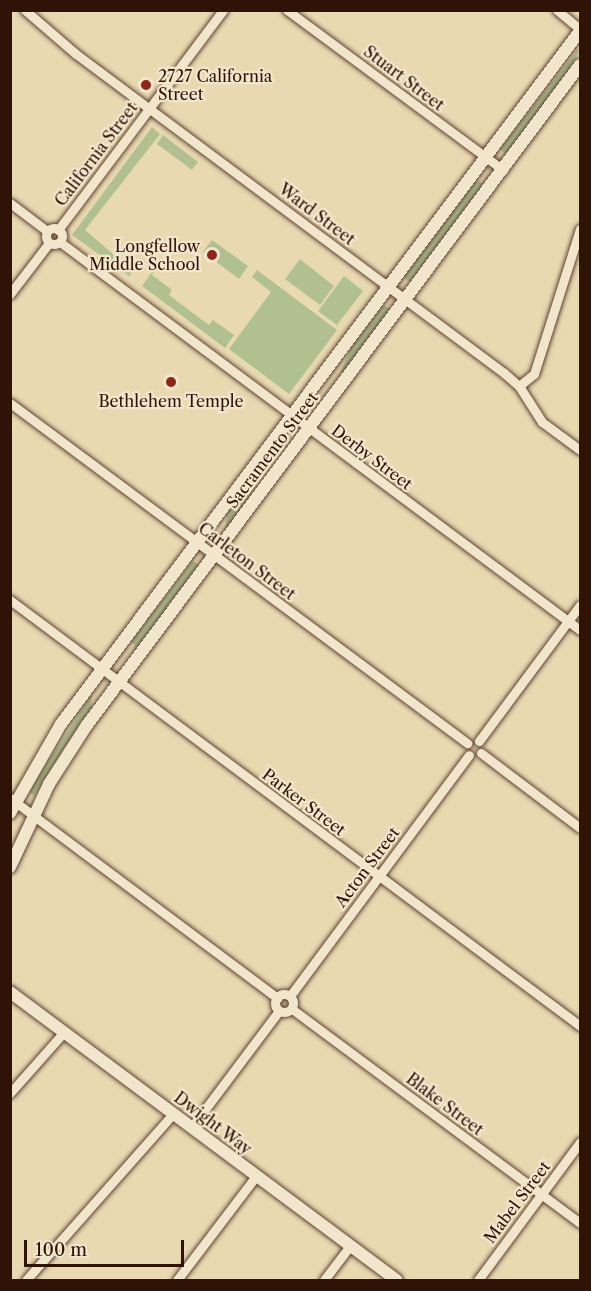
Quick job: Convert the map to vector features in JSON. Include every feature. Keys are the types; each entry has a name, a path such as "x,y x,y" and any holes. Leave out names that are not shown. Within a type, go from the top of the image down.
{"street":[{"name":"Ward Street","path":"25,10 149,108 519,386 542,422 579,446"},
{"name":"California Street","path":"58,230 223,10"},
{"name":"Stuart Street","path":"287,10 503,170"},
{"path":"557,10 580,30"},
{"name":"Sacramento Street","path":"12,805 38,759 103,669 580,30"},
{"name":"Sacramento Street","path":"10,867 66,755 580,65"},
{"path":"10,203 47,231 58,230 60,242 49,243"},
{"path":"519,386 534,374 580,229"},
{"path":"10,294 49,243 47,231"},
{"name":"Derby Street","path":"60,242 580,630"},
{"name":"Carleton Street","path":"10,403 467,743"},
{"name":"Parker Street","path":"10,600 580,1026"},
{"path":"481,753 469,755 467,743 479,741 580,605"},
{"path":"479,741 481,753 580,828"},
{"name":"Acton Street","path":"290,996 469,755"},
{"path":"12,805 34,816 277,998 279,1011"},
{"name":"Dwight Way","path":"10,993 397,1281"},
{"path":"191,1128 279,1011 292,1009 290,996 277,998"},
{"name":"Blake Street","path":"292,1009 580,1223"},
{"path":"10,1093 64,1032"},
{"path":"26,1281 173,1114"},
{"name":"Mabel Street","path":"478,1281 580,1142"},
{"path":"177,1281 256,1176"},
{"path":"324,1281 350,1245"}],"green space":[{"path":"578,49 580,52 542,108 506,154 500,149"},
{"path":"152,127 160,134 85,230 133,271 129,276 72,235"},
{"path":"163,135 198,162 192,170 157,144"},
{"path":"476,180 485,184 410,282 404,278 407,272"},
{"path":"212,240 248,266 239,279 203,252"},
{"path":"300,259 334,286 320,305 285,279"},
{"path":"157,265 152,275 172,290 169,295 209,325 213,320 234,335 225,348 142,286"},
{"path":"257,270 337,330 289,394 229,349 271,292 252,277"},
{"path":"344,276 363,291 337,325 318,311"},
{"path":"384,305 390,309 344,373 341,371 352,346"},
{"path":"256,475 260,476 253,494 225,532 227,514"},
{"path":"193,561 199,566 133,655 135,645 131,642"},
{"path":"92,694 91,711 34,796 29,791"}],"place":[{"name":"2727 California Street","path":"146,85"},
{"name":"Longfellow Middle School","path":"212,255"},
{"name":"Bethlehem Temple","path":"171,382"}]}
